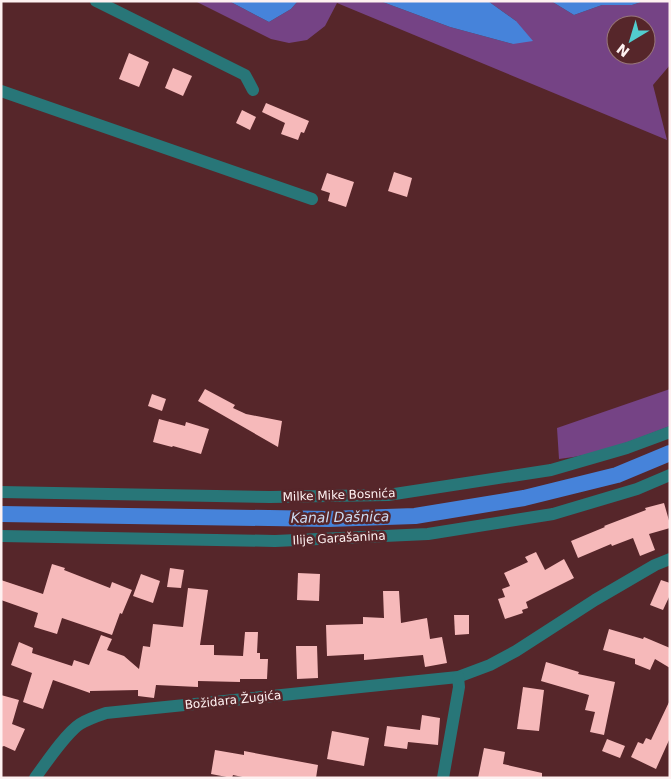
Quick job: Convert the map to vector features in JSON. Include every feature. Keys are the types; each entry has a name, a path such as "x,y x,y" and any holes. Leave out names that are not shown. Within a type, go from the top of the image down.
{"street":[{"path":"96,1 245,75 253,90"},
{"path":"1,91 312,199"},
{"name":"Milke Mike Bosnića","path":"1,492 270,497 388,495 551,470 627,448 670,432"},
{"name":"Ilije Garašanina","path":"1,536 275,541 428,534 553,514 637,489 670,475"},
{"name":"Božidara Žugića","path":"35,778 62,742 79,725 91,718 106,714 458,677 490,665 516,651 595,600 654,565 670,559"},
{"path":"443,778 459,687 458,677"}],"shaded area":[{"path":"195,1 229,1 269,22 291,9 298,1 380,1 450,27 513,44 516,21 488,1 551,1 574,15 602,5 632,5 644,1 670,1 670,65 653,85 667,140 337,3 325,26 307,40 289,43 271,39"},
{"path":"670,389 670,426 629,442 588,454 559,459 557,428"}],"water":[{"path":"229,1 298,1 291,9 269,22"},
{"path":"380,1 488,1 516,21 533,41 513,44 450,27"},
{"path":"551,1 644,1 632,5 602,5 574,15"}],"building":[{"path":"129,53 149,62 139,87 119,79"},
{"path":"173,68 192,76 183,96 165,88"},
{"path":"266,103 309,121 304,133 301,132 298,140 281,134 285,123 262,112"},
{"path":"242,110 256,117 250,130 236,123"},
{"path":"394,172 412,178 407,197 388,191"},
{"path":"327,173 354,182 346,207 328,201 330,193 321,190"},
{"path":"205,389 235,405 233,408 246,414 282,421 278,447 198,401"},
{"path":"152,394 166,399 162,411 148,406"},
{"path":"159,419 185,426 186,422 209,429 201,454 153,442"},
{"path":"664,503 670,528 649,534 655,550 640,556 633,538 612,546 611,544 578,558 571,541 646,510 645,508"},
{"path":"536,552 545,570 564,559 574,578 526,602 528,608 522,610 523,613 505,619 498,599 505,597 502,589 510,586 504,573 528,562 525,557"},
{"path":"52,564 110,588 112,582 132,590 122,614 120,613 112,635 62,618 57,634 34,627 38,613 1,600 1,580 43,594"},
{"path":"170,568 184,570 181,588 167,587"},
{"path":"298,573 320,574 319,601 297,600"},
{"path":"141,574 160,581 153,603 133,596"},
{"path":"661,580 670,583 670,595 663,610 650,605"},
{"path":"188,588 208,590 200,645 214,645 214,655 243,656 245,632 258,632 257,653 260,653 260,659 268,659 267,679 240,679 240,682 198,681 198,687 156,685 154,698 138,696 138,690 90,691 90,693 53,680 43,709 23,702 32,673 11,665 19,642 33,648 32,653 72,666 74,660 89,665 101,635 112,639 107,650 124,656 139,669 143,646 150,647 153,624 183,627"},
{"path":"383,591 399,591 401,623 427,618 430,639 442,637 447,663 425,667 423,655 364,660 364,654 327,656 326,625 363,624 363,617 384,618"},
{"path":"454,615 469,615 469,634 455,635"},
{"path":"609,629 643,639 644,637 670,648 670,668 655,659 650,670 635,664 635,659 603,650"},
{"path":"296,646 317,646 318,678 297,679"},
{"path":"546,662 579,672 578,674 615,682 604,735 590,732 595,712 585,710 589,695 541,681"},
{"path":"523,687 544,690 539,731 517,729"},
{"path":"1,695 19,700 12,724 25,729 15,751 4,746 1,747"},
{"path":"670,700 670,738 656,769 631,757 638,742 643,744 646,738 651,740"},
{"path":"422,715 440,718 438,745 408,742 407,749 384,746 387,726 420,730"},
{"path":"332,731 369,738 364,766 327,759"},
{"path":"607,739 625,746 620,758 602,751"},
{"path":"484,748 505,752 503,764 542,773 542,778 478,778"},
{"path":"215,750 244,755 244,751 318,765 316,778 247,778 233,775 232,778 211,774"}],"waterway":[{"name":"Kanal Dašnica","path":"1,514 328,519 415,516 524,498 617,475 670,453"}]}
